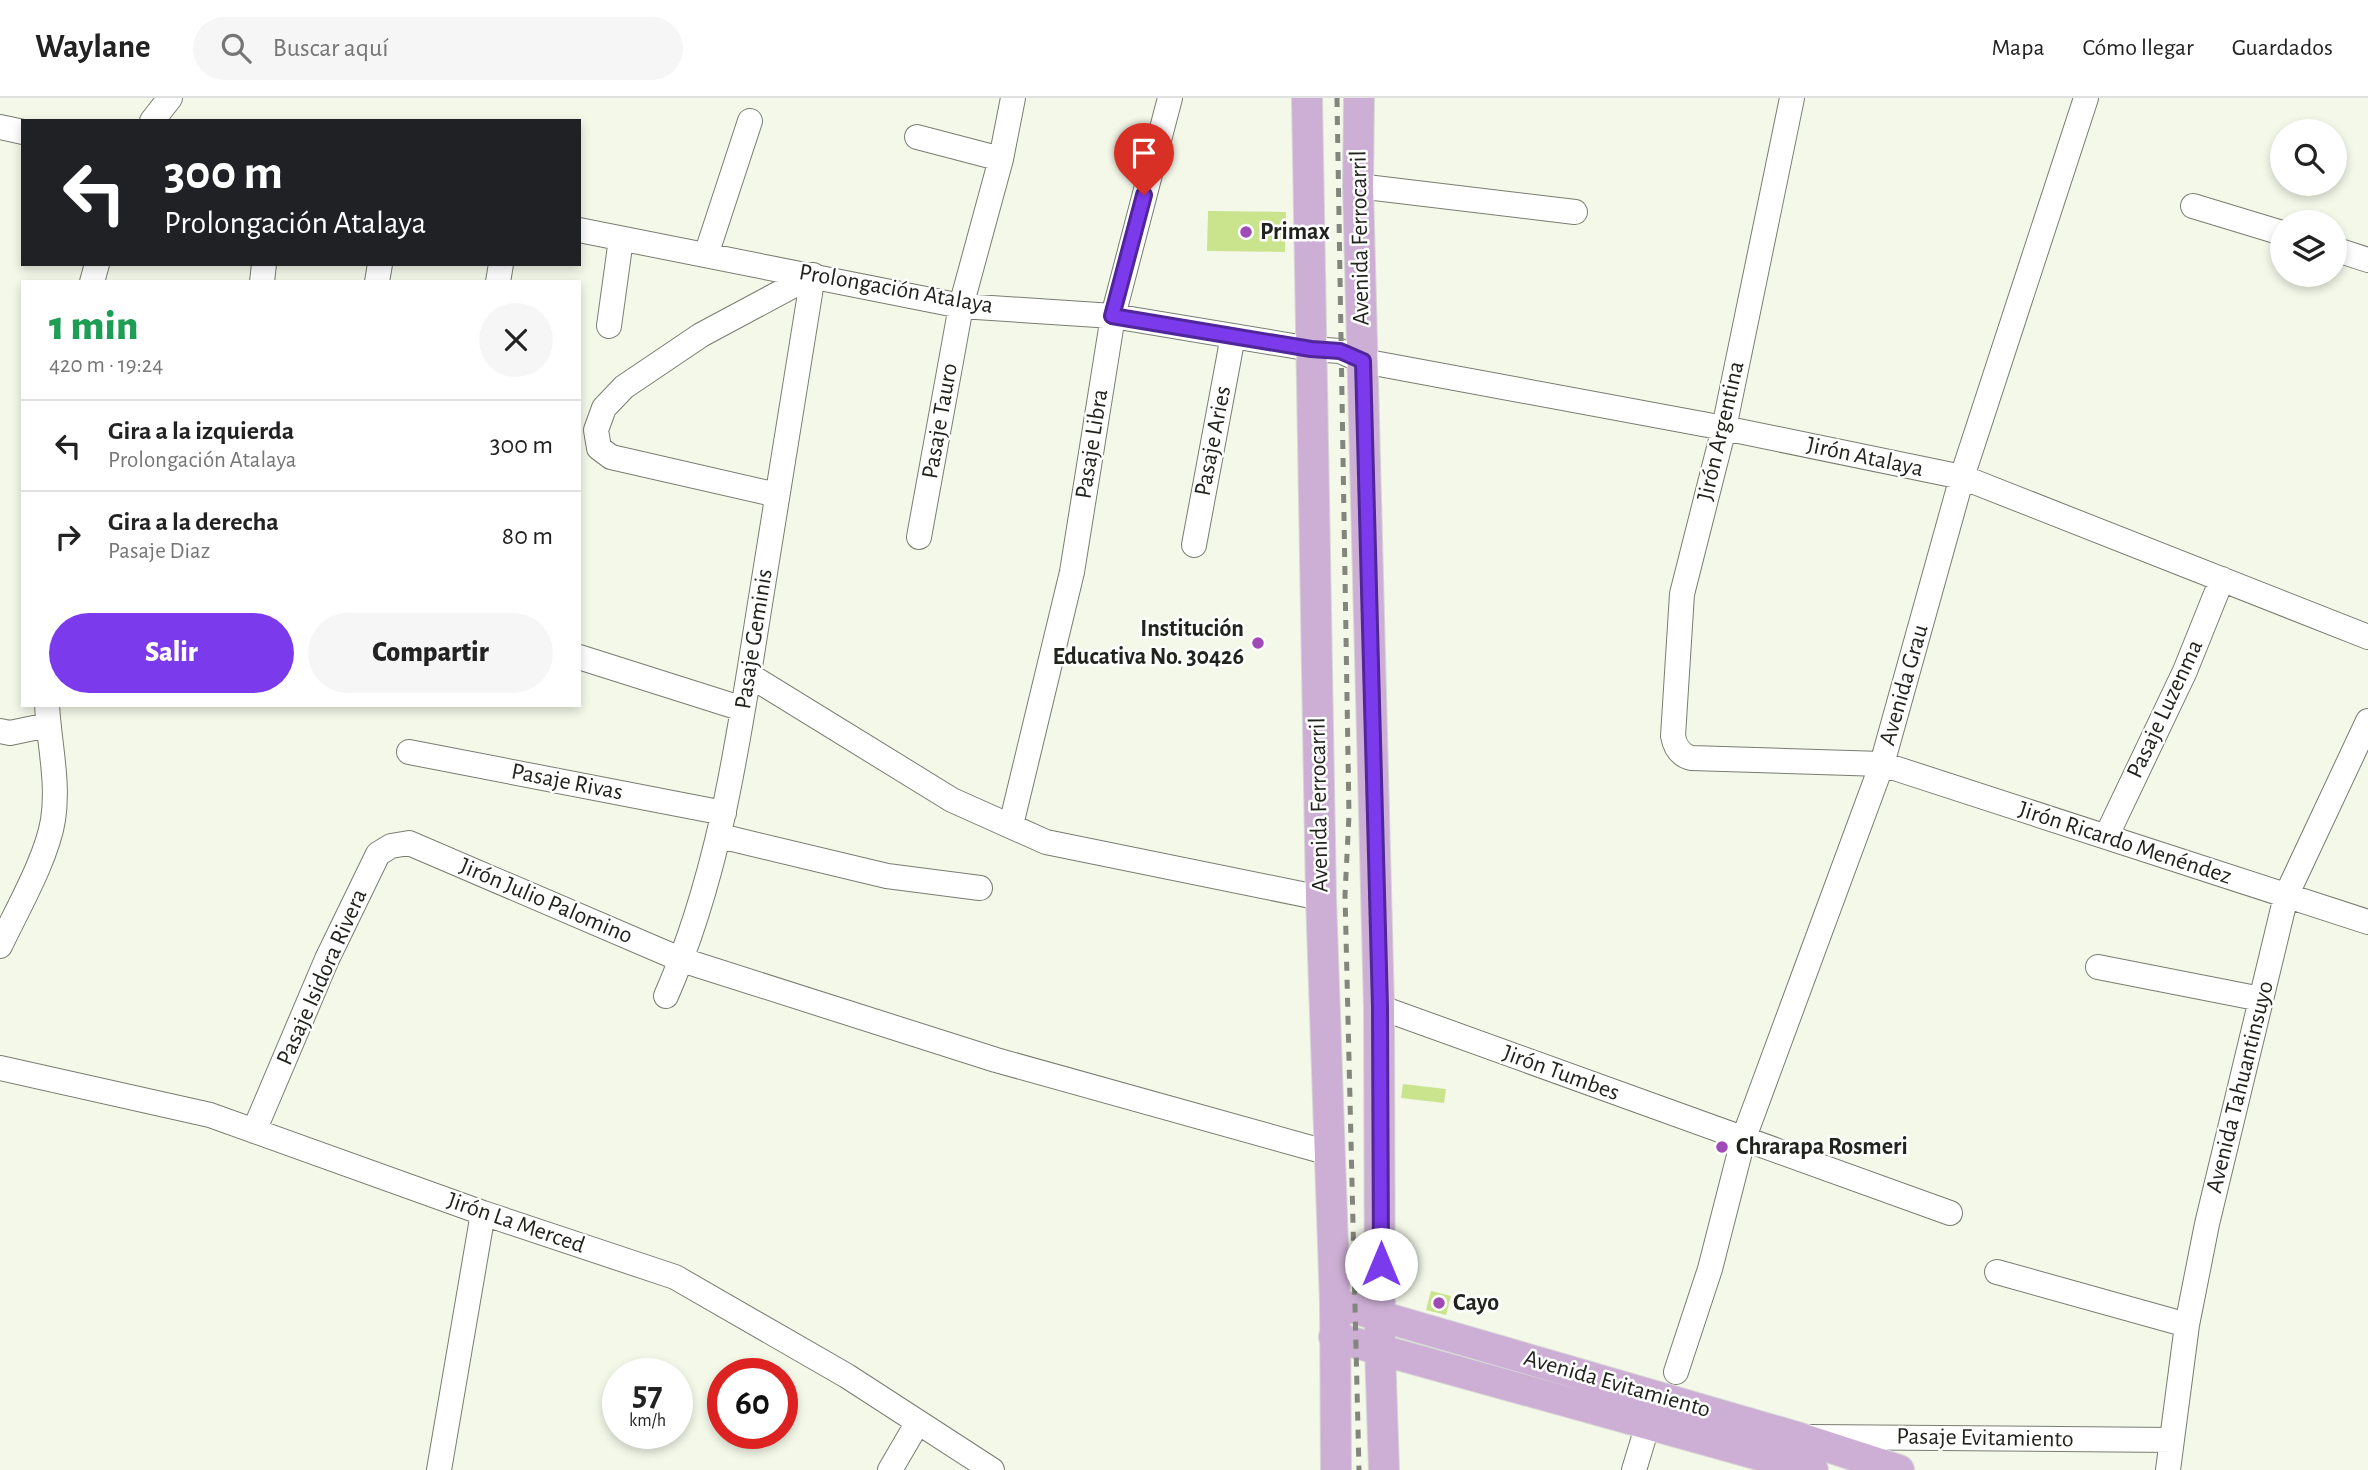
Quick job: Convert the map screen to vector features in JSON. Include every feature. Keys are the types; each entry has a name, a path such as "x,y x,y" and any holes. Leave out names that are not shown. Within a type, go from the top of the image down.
{"main road":[{"name":"Avenida Ferrocarril","path":"1307,98 1338,354 1380,1007 1380,1349 1384,1470"},
{"name":"Avenida Ferrocarril","path":"1336,1470 1335,1303 1321,898 1338,354 1358,186 1359,98"},
{"name":"Avenida Evitamiento","path":"1335,1303 1797,1437 1899,1470"},
{"name":"Avenida Evitamiento","path":"1334,1337 1812,1470"}],"street":[{"path":"154,119 170,98"},
{"name":"Pasaje Tauro","path":"919,537 961,306 1001,159 1013,98"},
{"name":"Pasaje Libra","path":"1011,825 1072,572 1112,316 1170,98"},
{"name":"Jirón Argentina","path":"1691,758 1683,755 1673,736 1682,594 1724,428 1791,98"},
{"name":"Avenida Grau","path":"1676,1371 1710,1269 1743,1140 1882,764 1962,477 2086,98"},
{"path":"706,256 750,121"},
{"path":"0,128 21,132"},
{"path":"917,137 1001,159"},
{"path":"1358,186 1575,212"},
{"path":"2193,206 2270,229"},
{"name":"Prolongación Atalaya","path":"581,230 961,306 1112,316 1338,354"},
{"path":"609,326 621,239"},
{"path":"2347,253 2368,260"},
{"path":"777,495 611,457 599,448 596,430 604,408 624,387 701,335 813,275"},
{"name":"Pasaje Geminis","path":"666,996 682,960 722,824 749,675 813,275"},
{"name":"Pasaje Aries","path":"1194,545 1233,336"},
{"name":"Jirón Atalaya","path":"1338,354 1962,477 2368,637"},
{"name":"Pasaje Luzenma","path":"2106,837 2185,671 2222,579"},
{"path":"581,658 743,709"},
{"path":"749,675 952,800 1046,842 1321,898"},
{"path":"0,731 10,733 48,715 55,783 53,821 42,855 0,946"},
{"name":"Avenida Tahuantinsuyo","path":"2168,1470 2187,1325 2207,1224 2286,896 2368,721"},
{"name":"Pasaje Rivas","path":"409,752 722,824 887,876 980,888"},
{"name":"Jirón Ricardo Menéndez","path":"1691,758 1882,764 2368,922"},
{"name":"Jirón Julio Palomino","path":"409,843 682,960 996,1060 1329,1153"},
{"name":"Pasaje Isidora Rivera","path":"254,1131 327,959 378,854 391,846 409,843"},
{"path":"2098,967 2261,999"},
{"name":"Jirón Tumbes","path":"1380,1007 1950,1213"},
{"name":"Jirón La Merced","path":"0,1068 210,1115 483,1213 675,1277 847,1376 992,1470"},
{"path":"439,1470 483,1213"},
{"path":"1997,1272 2187,1325"},
{"path":"890,1470 918,1422"},
{"path":"1634,1470 1648,1424"},
{"name":"Pasaje Evitamiento","path":"1797,1437 2172,1440"}],"building":[{"name":"Primax","path":"1208,211 1286,212 1285,252 1207,251"},
{"path":"1403,1084 1446,1089 1444,1103 1401,1098"},
{"name":"Cayo","path":"1431,1291 1451,1296 1446,1315 1426,1310"}],"railway":[{"path":"1337,98 1349,815 1345,895 1359,1470"}],"place":[{"name":"Primax","path":"1246,232"},
{"name":"Institución Educativa No. 30426","path":"1258,643"},
{"name":"Chrarapa Rosmeri","path":"1722,1147"},
{"name":"Cayo","path":"1439,1303"}],"route":[{"path":"1144,195 1112,316 1311,349 1340,351 1363,361 1380,1007 1381,1264"}]}
